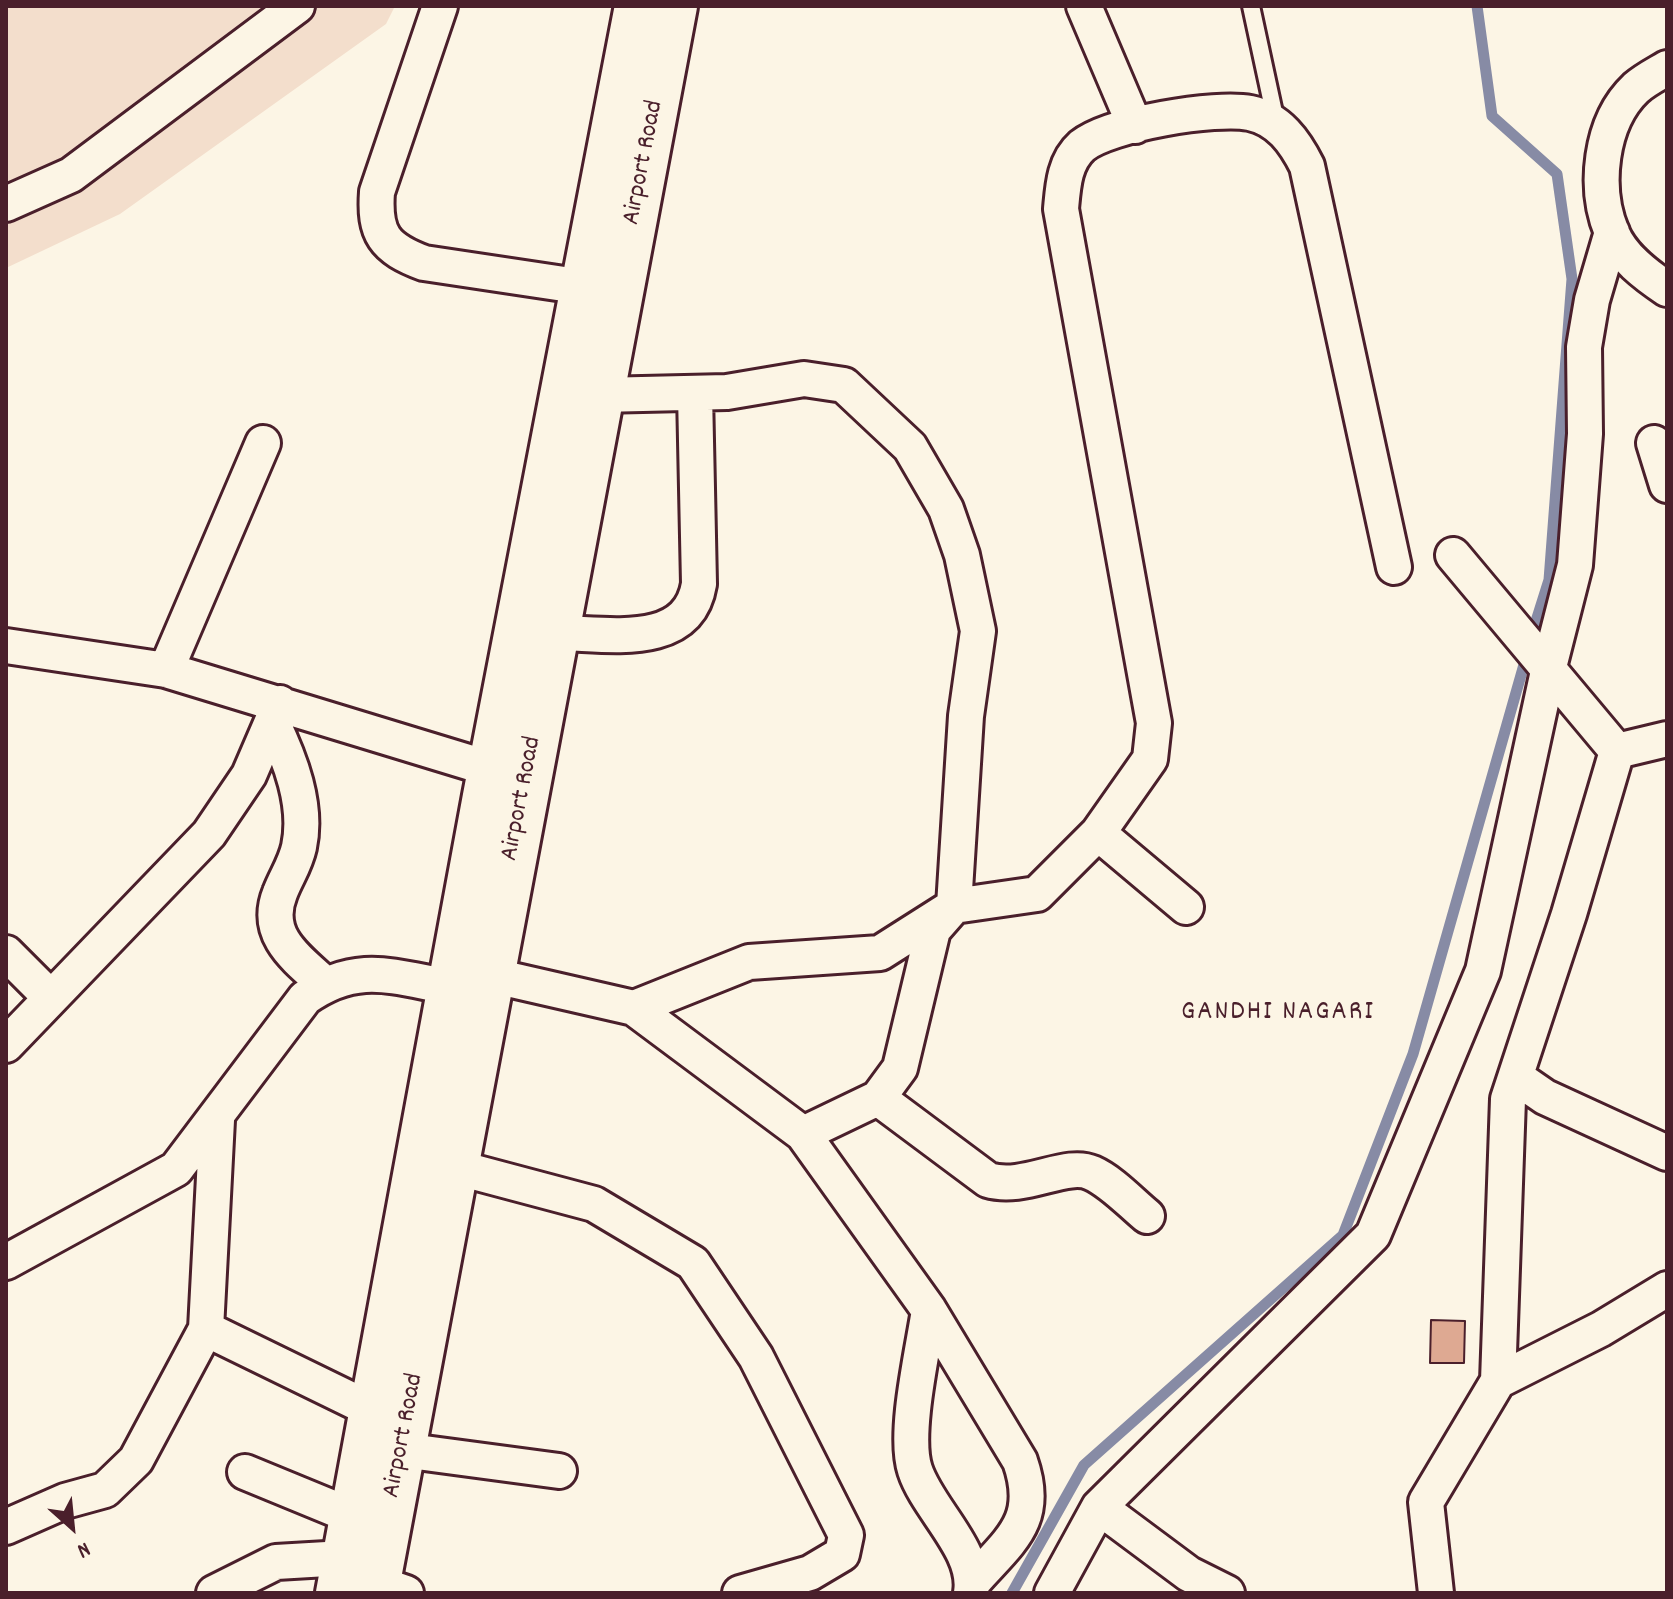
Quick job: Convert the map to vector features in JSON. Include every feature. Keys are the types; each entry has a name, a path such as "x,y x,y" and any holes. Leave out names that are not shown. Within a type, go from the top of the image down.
{"highway":[{"name":"Airport Road","path":"368,1584 402,1450 455,1167 491,769 637,6"},
{"name":"Airport Road","path":"368,1584 352,1516 372,1410 470,981 555,633 675,6"}],"street":[{"path":"6,204 71,175 297,6"},
{"path":"440,6 377,192 375,219 384,240 403,255 424,263 584,287"},
{"path":"1084,6 1135,126"},
{"path":"1667,68 1636,88 1615,116 1603,155 1602,192 1612,232 1625,255 1667,289"},
{"path":"634,1008 749,962 880,953 954,906 1037,894 1098,833 1150,759 1154,723 1061,209 1065,171 1083,146 1135,126 1187,112 1251,113 1276,125 1294,140 1307,166 1394,567"},
{"path":"1052,1593 1099,1507 1373,1235 1483,971 1534,655 1575,565 1585,434 1584,347 1592,300 1612,232"},
{"path":"600,395 695,393 804,379 844,385 910,447 946,509 962,555 978,631 966,716 954,906 933,930 900,1068 878,1098 803,1134"},
{"path":"555,633 653,633 671,627 696,604 699,584 695,393"},
{"path":"166,670 263,443"},
{"path":"1654,443 1667,485"},
{"path":"1453,555 1617,751"},
{"path":"6,646 166,670 276,712 491,769"},
{"path":"276,712 299,797 300,844 273,915 276,930 289,953 325,984"},
{"path":"6,1045 209,834 249,775 276,712"},
{"path":"1617,751 1667,739"},
{"path":"1436,1593 1426,1502 1498,1381 1508,1099 1569,914 1617,751"},
{"path":"1098,833 1186,907"},
{"path":"6,953 51,998"},
{"path":"6,1262 176,1169 217,1120 305,998 325,984 364,972 470,981 634,1008 803,1134 929,1310 1020,1461 1029,1488 1019,1531 972,1587"},
{"path":"1516,1077 1545,1097 1667,1153"},
{"path":"878,1098 988,1180 1003,1185 1022,1183 1080,1169 1106,1181 1147,1216"},
{"path":"6,1527 65,1501 105,1490 136,1460 206,1329 217,1120"},
{"path":"455,1167 594,1204 693,1263 756,1357 846,1535 842,1554 814,1583 740,1593"},
{"path":"1498,1381 1601,1329 1667,1289"},
{"path":"929,1310 910,1446 915,1471 967,1562 972,1587"},
{"path":"206,1329 372,1410"},
{"path":"402,1450 559,1471"},
{"path":"245,1472 352,1516"},
{"path":"1099,1507 1189,1574 1227,1593"},
{"path":"214,1593 276,1562 368,1584"}],"lane":[{"path":"1251,6 1276,125"}],"shaded area":[{"path":"6,6 395,6 386,24 120,214 6,268"}],"building":[{"path":"1431,1320 1465,1321 1464,1363 1430,1363"}],"waterway":[{"path":"1477,6 1492,116 1557,174 1572,279 1549,580 1531,637"},
{"path":"1012,1593 1084,1465 1343,1235 1413,1054 1527,654"}],"district":[{"name":"GANDHI NAGARI","path":"1278,1014"}]}
